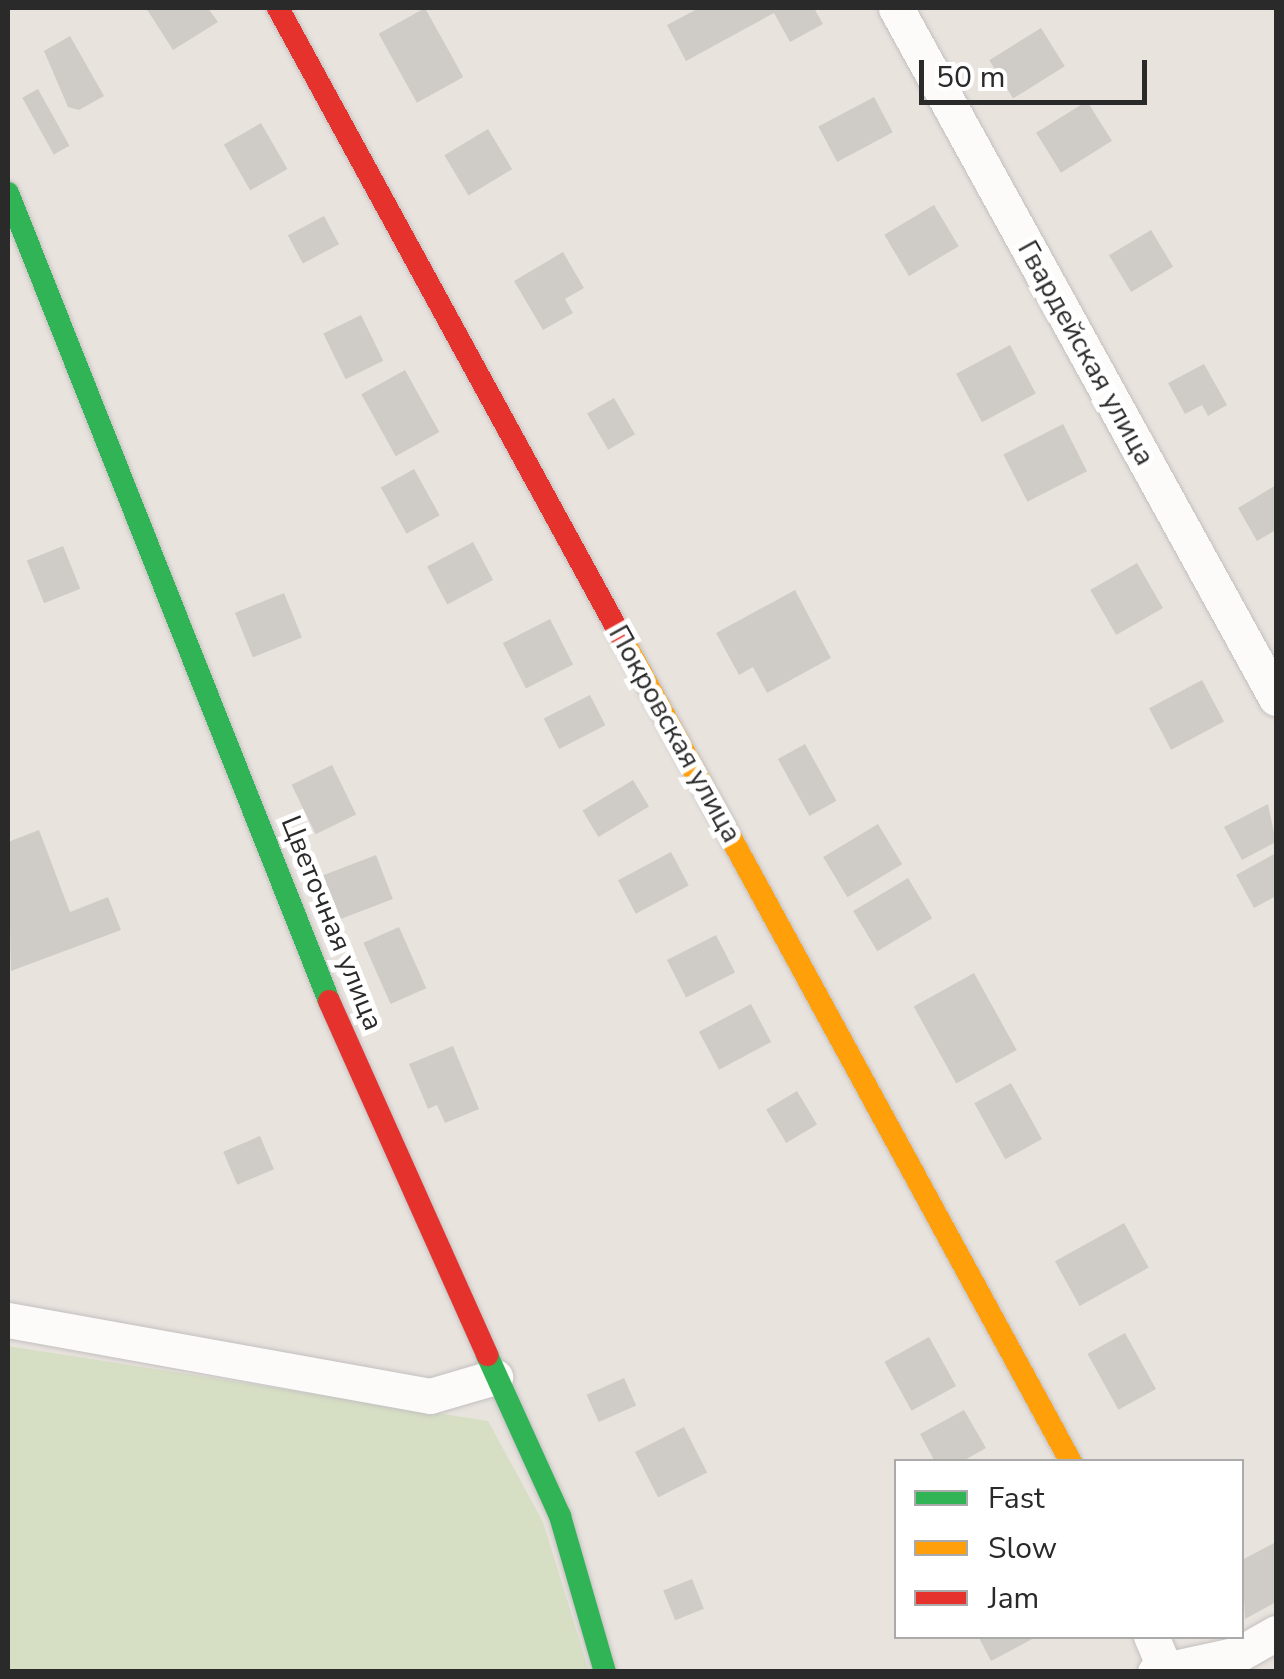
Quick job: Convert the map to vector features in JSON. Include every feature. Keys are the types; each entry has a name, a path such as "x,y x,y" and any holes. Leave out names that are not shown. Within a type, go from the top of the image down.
{"street":[{"name":"Покровская улица","path":"278,8 1069,1459"},
{"name":"Гвардейская улица","path":"896,8 1276,698"},
{"name":"Цветочная улица","path":"8,193 308,956 560,1516 606,1672"},
{"path":"8,1320 430,1396 496,1377"},
{"path":"1157,1658 1239,1654 1276,1633"}],"green space":[{"path":"8,1346 488,1421 543,1522 589,1671 8,1671"}],"building":[{"path":"146,8 208,8 218,22 173,50"},
{"path":"425,8 463,77 417,103 379,34"},
{"path":"699,8 814,8 823,24 790,42 774,13 686,61 667,25"},
{"path":"1041,28 1065,66 1013,98 989,60"},
{"path":"70,36 104,96 79,110 68,107 44,51"},
{"path":"38,89 70,146 54,155 22,98"},
{"path":"874,97 893,132 837,162 818,127"},
{"path":"1087,101 1112,141 1061,173 1036,133"},
{"path":"261,123 288,169 250,190 224,144"},
{"path":"488,129 512,169 468,196 444,155"},
{"path":"934,205 959,246 909,276 884,235"},
{"path":"324,216 339,244 303,264 288,235"},
{"path":"1151,230 1173,267 1131,292 1109,255"},
{"path":"563,252 584,288 565,299 573,313 543,330 514,281"},
{"path":"361,315 383,361 346,379 323,333"},
{"path":"1010,345 1036,394 982,422 956,374"},
{"path":"1204,364 1227,405 1208,416 1202,405 1185,414 1168,383"},
{"path":"405,370 439,432 396,456 361,394"},
{"path":"614,398 635,434 608,450 587,413"},
{"path":"1063,424 1087,471 1027,502 1003,454"},
{"path":"414,469 440,515 406,534 381,487"},
{"path":"1276,485 1276,530 1257,541 1238,508"},
{"path":"473,542 493,580 447,604 427,566"},
{"path":"63,546 80,589 44,603 27,561"},
{"path":"1137,563 1163,608 1116,635 1090,590"},
{"path":"795,590 831,658 767,693 753,667 739,675 716,633"},
{"path":"284,593 302,638 253,657 235,613"},
{"path":"550,619 573,664 526,689 503,643"},
{"path":"1202,680 1224,721 1171,750 1149,708"},
{"path":"590,695 605,725 559,749 544,719"},
{"path":"805,744 837,801 809,816 778,759"},
{"path":"332,765 356,814 316,834 292,785"},
{"path":"633,780 649,807 598,837 582,810"},
{"path":"1268,804 1276,842 1242,860 1224,827"},
{"path":"878,824 902,864 847,897 823,857"},
{"path":"39,830 70,912 108,897 121,930 11,971 8,842"},
{"path":"671,852 689,886 636,914 618,880"},
{"path":"1276,853 1276,896 1254,908 1236,875"},
{"path":"376,855 393,899 330,923 313,879"},
{"path":"908,878 932,918 877,951 853,911"},
{"path":"399,927 426,988 391,1004 363,943"},
{"path":"716,935 735,972 686,997 667,960"},
{"path":"974,973 1017,1050 956,1083 914,1006"},
{"path":"751,1004 771,1042 719,1070 699,1032"},
{"path":"453,1046 479,1109 445,1123 437,1105 428,1109 409,1064"},
{"path":"1011,1083 1042,1139 1005,1159 974,1103"},
{"path":"797,1091 817,1124 786,1143 766,1110"},
{"path":"260,1136 274,1169 237,1185 223,1152"},
{"path":"1124,1223 1149,1268 1080,1306 1055,1261"},
{"path":"1125,1333 1156,1389 1118,1410 1087,1354"},
{"path":"929,1337 956,1386 912,1411 884,1362"},
{"path":"624,1378 636,1405 599,1422 587,1395"},
{"path":"964,1410 986,1448 966,1459 933,1459 920,1434"},
{"path":"684,1427 707,1472 658,1497 635,1452"},
{"path":"1276,1542 1276,1602 1245,1619 1244,1599 1244,1559"},
{"path":"692,1579 704,1609 675,1620 663,1591"},
{"path":"980,1639 1032,1639 991,1661"}],"traffic: fast":[{"path":"8,193 329,1001"},
{"path":"487,1355 560,1516 605,1672"}],"traffic: slow":[{"path":"621,636 1069,1459"}],"traffic: jam":[{"path":"278,8 621,636"},
{"path":"329,1001 487,1355"}]}
